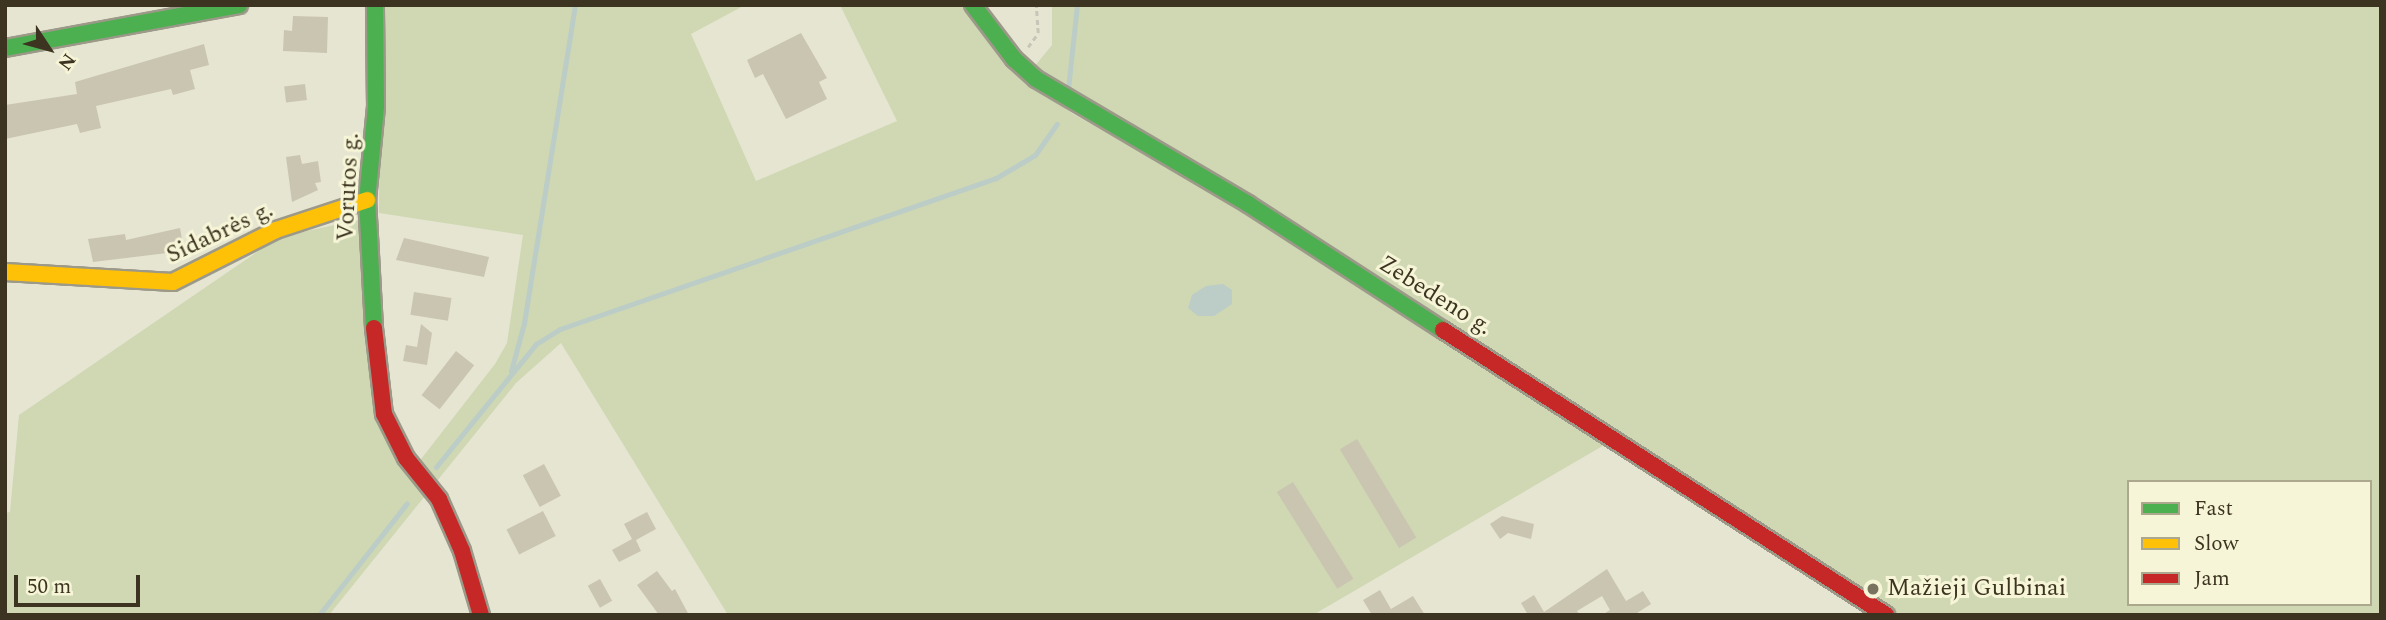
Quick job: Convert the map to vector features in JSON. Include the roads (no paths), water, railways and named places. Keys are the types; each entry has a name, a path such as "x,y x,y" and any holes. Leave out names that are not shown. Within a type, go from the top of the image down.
{"street":[{"path":"5,48 239,5"},
{"name":"Vorutos g.","path":"375,5 376,106 367,200 376,370 384,414 406,458 439,499 462,551 481,615"},
{"name":"Zebedeno g.","path":"973,5 1014,59 1087,112 1248,204 1886,615"},
{"name":"Sidabrės g.","path":"5,272 173,282 276,230 367,200"}],"waterway":[{"path":"511,371 524,323 575,5"},
{"path":"1068,89 1077,5"},
{"path":"436,467 536,344 560,329 996,178 1035,155 1057,124"},
{"path":"319,615 407,503"}],"place":[{"name":"Mažieji Gulbinai","path":"1873,589"}]}
